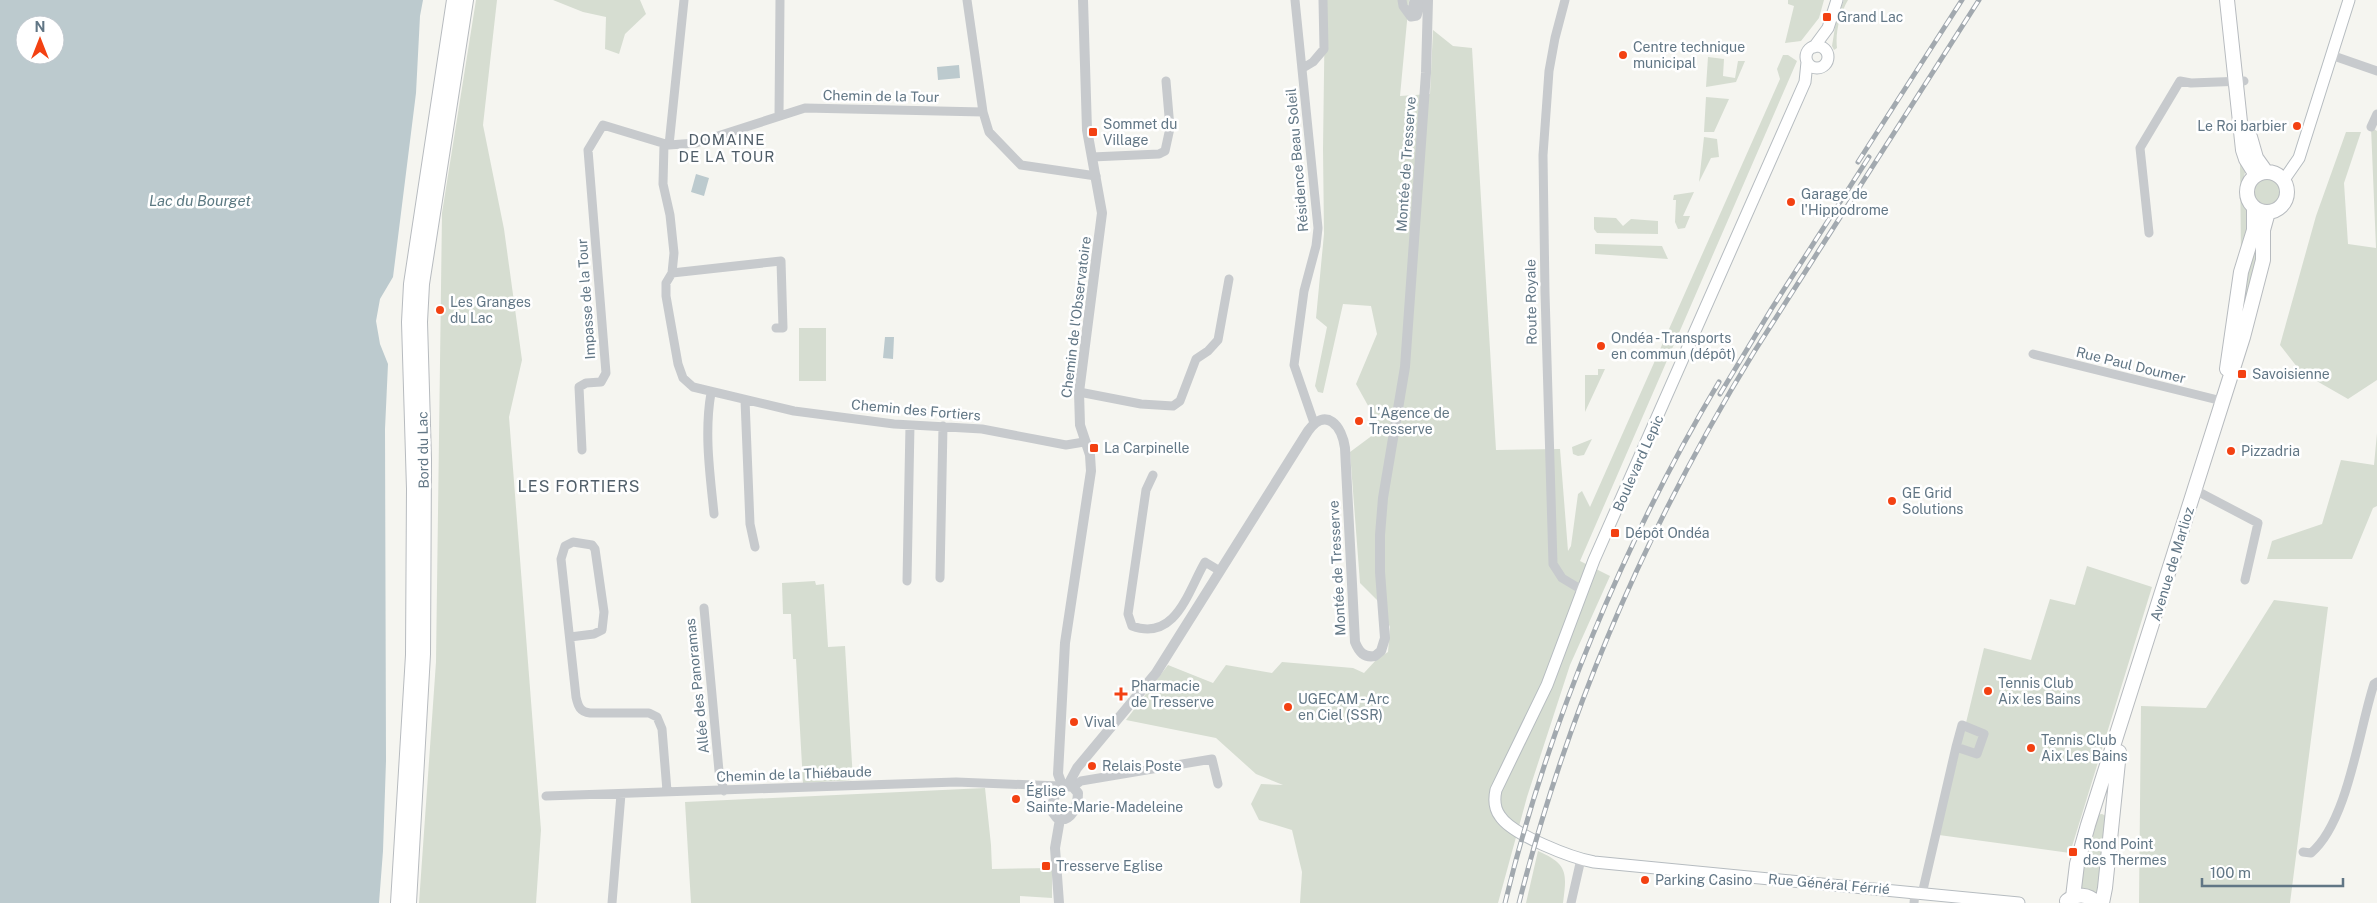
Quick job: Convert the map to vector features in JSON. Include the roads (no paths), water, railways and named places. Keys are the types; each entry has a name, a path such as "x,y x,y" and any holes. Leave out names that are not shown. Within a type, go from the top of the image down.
{"main road":[{"name":"Bord du Lac","path":"398,903 413,655 414,489 409,322 416,251 454,0"},
{"name":"Bord du Lac","path":"409,903 424,645 424,477 420,322 425,263 466,0"},
{"path":"1828,28 1814,47 1806,54 1807,62 1812,67 1819,68 1827,60 1828,28 1837,0"},
{"path":"2228,0 2240,81"},
{"path":"2236,0 2246,159 2275,174 2286,186 2286,199 2278,209 2268,212 2254,208 2248,200 2248,186 2275,174 2299,158 2349,0"},
{"path":"1814,47 1821,47 1827,52"},
{"name":"Boulevard Lepic","path":"1525,834 1501,819 1497,810 1495,795 1547,685 1582,590 1805,82 1807,62"},
{"name":"Boulevard Lepic","path":"1805,82 1819,68"},
{"name":"Avenue de Marlioz","path":"2237,336 2241,272 2254,230 2254,208"},
{"name":"Avenue de Marlioz","path":"2069,900 2080,854 2122,727 2222,401 2237,336 2263,260 2262,230 2268,212"},
{"path":"416,251 425,263"},
{"name":"Avenue de Marlioz","path":"2102,903 2122,727"},
{"name":"Rue Général Férrié","path":"1525,834 1581,860 1917,896 2019,903"},
{"path":"2069,900 2086,896 2097,903"}],"street":[{"name":"Chemin des Fortiers","path":"684,0 663,184 670,215 674,253 672,273 666,283 666,296 678,364 683,378 692,387 712,393 794,411 910,425 982,429 1066,445 1084,442"},
{"path":"779,116 780,0"},
{"path":"967,0 983,112 989,132 1021,165 1096,176"},
{"name":"Chemin de l'Observatoire","path":"1064,788 1058,774 1063,658 1073,580 1091,471 1090,455 1084,442 1080,425 1079,392 1101,228 1102,206 1087,130 1085,107 1085,27 1082,0"},
{"name":"Résidence Beau Soleil","path":"1295,0 1318,228 1316,246 1304,291 1294,365 1314,423"},
{"name":"Résidence Beau Soleil","path":"1303,68 1313,62 1324,49 1323,0"},
{"path":"1402,0 1403,6 1411,17"},
{"path":"1411,17 1414,0"},
{"path":"1411,17 1417,16 1422,0"},
{"name":"Montée de Tresserve","path":"1314,423 1322,420 1332,421 1342,433 1345,448 1355,642 1360,652 1365,656 1375,656 1381,651 1385,638 1380,572 1380,535 1383,498 1405,366 1426,73 1428,0"},
{"name":"Route Royale","path":"1565,0 1549,71 1543,155 1552,564 1562,578 1582,590"},
{"path":"2331,55 2377,71"},
{"path":"2149,233 2140,148 2180,80 2191,83 2240,81"},
{"path":"1092,157 1159,154 1165,150 1170,128 1166,82"},
{"name":"Chemin de la Tour","path":"599,130 603,125 667,144 696,142 805,108 983,112"},
{"path":"2371,128 2377,114"},
{"name":"Impasse de la Tour","path":"582,450 578,387 586,383 601,382 606,374 588,150 599,130"},
{"path":"672,273 781,261 783,328 776,328"},
{"path":"1079,392 1141,404 1173,406 1180,401 1196,359 1208,351 1218,340 1229,279"},
{"name":"Rue Paul Doumer","path":"2033,354 2222,401"},
{"path":"712,393 709,408 708,443 714,514"},
{"path":"745,400 750,524 755,547"},
{"path":"1064,788 1078,793 1077,803 1070,818 1060,819 1054,816 1052,810 1064,788 1077,768 1156,673 1314,423"},
{"path":"907,581 910,425"},
{"path":"940,578 943,426"},
{"path":"1153,475 1146,490 1128,614 1132,626 1148,629 1166,625 1175,617 1205,562 1220,571"},
{"path":"2195,490 2258,523 2245,580"},
{"path":"570,637 594,634 602,630 604,623 595,549 592,545 578,542 565,546 562,553 570,637 576,697 581,710 590,713 649,713 657,717 662,729 667,791"},
{"name":"Allée des Panoramas","path":"704,608 719,771 724,791"},
{"path":"2303,852 2311,853 2319,846 2342,803 2367,704 2374,684 2377,682"},
{"path":"1917,896 1956,747"},
{"path":"1064,788 1082,781 1212,759 1218,784"},
{"name":"Chemin de la Thiébaude","path":"546,796 956,782 1002,782 1064,788"},
{"path":"612,903 621,794"},
{"path":"1059,903 1056,886 1056,848 1060,819"},
{"path":"1570,903 1581,860"}],"water":[{"name":"Lac du Bourget","path":"0,0 423,0 420,16 416,93 393,277 380,299 376,321 380,344 388,364 385,429 386,761 379,903 0,903"},
{"path":"959,65 960,78 938,80 937,67"},
{"path":"696,174 709,178 704,196 691,192"},
{"path":"885,337 894,337 893,359 883,358"}],"railway":[{"path":"1858,162 1962,0"},
{"path":"1519,903 1539,831 1587,688 1646,550 1680,483 1754,352 1979,0"},
{"path":"1720,394 1772,308 1869,157"},
{"path":"1505,903 1543,769 1593,635 1621,569 1652,505 1719,382"}],"place":[{"name":"Grand Lac","path":"1827,17"},
{"name":"Centre technique municipal","path":"1623,55"},
{"name":"Le Roi barbier","path":"2297,126"},
{"name":"Sommet du Village","path":"1093,132"},
{"name":"Garage de l'Hippodrome","path":"1791,202"},
{"name":"Les Granges du Lac","path":"440,310"},
{"name":"Ondéa - Transports en commun (dépôt)","path":"1601,346"},
{"name":"Savoisienne","path":"2242,374"},
{"name":"L'Agence de Tresserve","path":"1359,421"},
{"name":"La Carpinelle","path":"1094,448"},
{"name":"Pizzadria","path":"2231,451"},
{"name":"GE Grid Solutions","path":"1892,501"},
{"name":"Dépôt Ondéa","path":"1615,533"},
{"name":"Tennis Club Aix les Bains","path":"1988,691"},
{"name":"Pharmacie de Tresserve","path":"1121,694"},
{"name":"UGECAM - Arc en Ciel (SSR)","path":"1288,707"},
{"name":"Vival","path":"1074,722"},
{"name":"Tennis Club Aix Les Bains","path":"2031,748"},
{"name":"Relais Poste","path":"1092,766"},
{"name":"Église Sainte-Marie-Madeleine","path":"1016,799"},
{"name":"Rond Point des Thermes","path":"2073,852"},
{"name":"Tresserve Eglise","path":"1046,866"},
{"name":"Parking Casino","path":"1645,880"}],"district":[{"name":"DOMAINE DE LA TOUR","path":"727,148"},
{"name":"LES FORTIERS","path":"579,486"}]}
